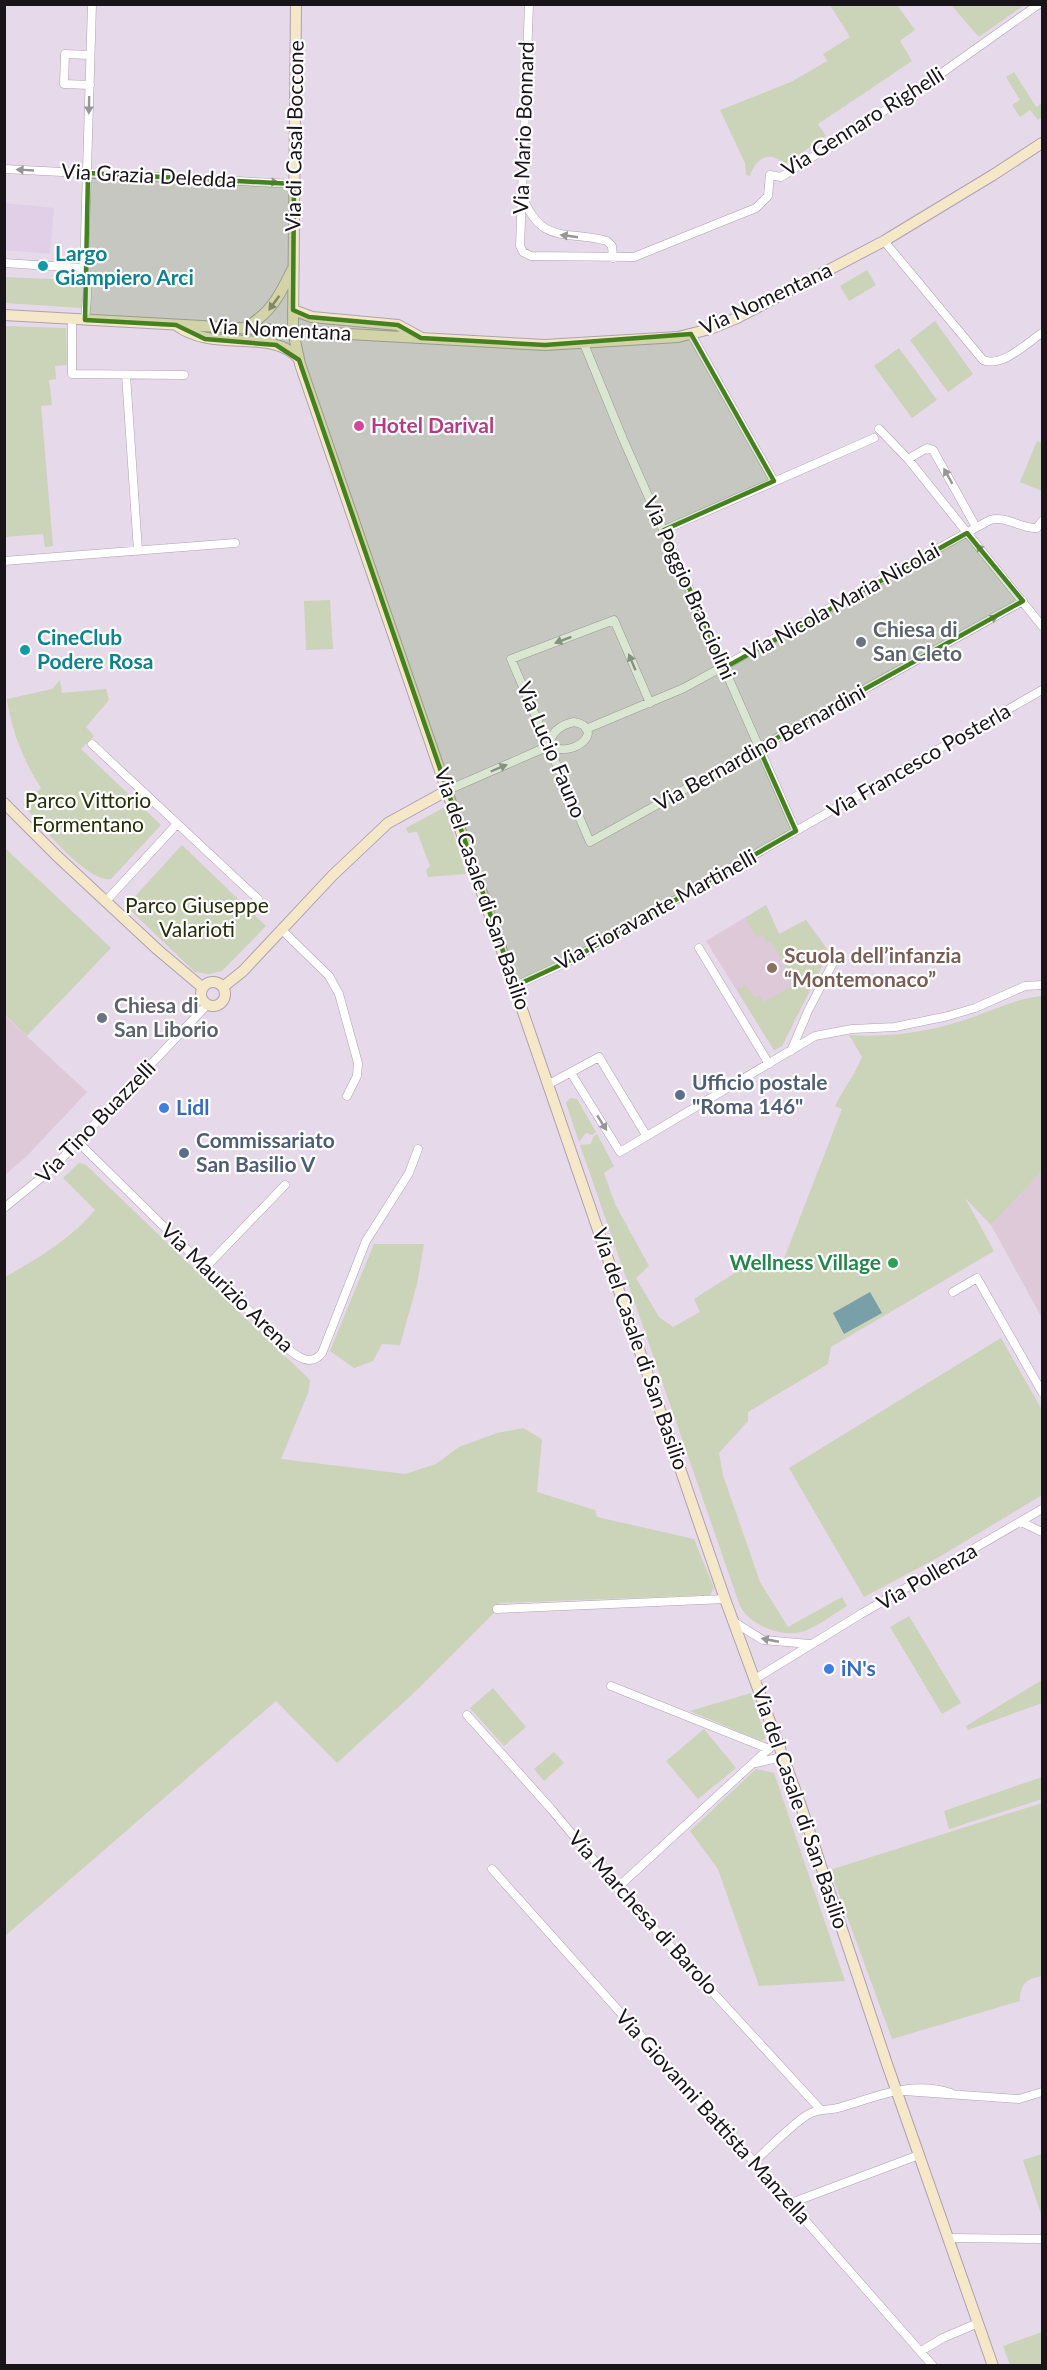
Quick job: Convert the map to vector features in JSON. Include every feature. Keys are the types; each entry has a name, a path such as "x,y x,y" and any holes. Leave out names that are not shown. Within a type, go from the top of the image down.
{"street":[{"path":"85,320 87,285 84,270 92,4"},
{"name":"Via di Casal Boccone","path":"293,331 296,4"},
{"name":"Via Mario Bonnard","path":"523,252 520,242 521,192 529,4"},
{"name":"Via Gennaro Righelli","path":"523,252 532,256 613,258 638,256 756,208 768,196 770,175 781,177 789,172 929,82 1039,4"},
{"path":"90,55 65,54 64,84 90,85"},
{"name":"Via Nomentana","path":"4,315 546,345 663,339 710,329 749,312 884,241 993,175 1042,142"},
{"name":"Via Grazia Deledda","path":"4,169 294,184"},
{"path":"521,192 529,210 544,227 564,236 607,241 611,244 613,258"},
{"path":"884,241 983,360 999,361 1042,333"},
{"path":"4,263 84,270"},
{"name":"Via di Casal Boccone","path":"243,328 258,320 273,305 293,267"},
{"name":"Via Nomentana","path":"293,310 309,317 402,326 421,338"},
{"path":"72,320 72,374 184,375"},
{"name":"Via Nomentana","path":"176,325 191,335 205,339 276,345 292,352 299,360"},
{"name":"Via del Casale di San Basilio","path":"293,331 299,360 725,1599 755,1679 773,1745 782,1757 800,1803 896,2089 993,2366"},
{"path":"691,334 774,481"},
{"name":"Via Poggio Bracciolini","path":"584,344 796,831"},
{"path":"126,375 138,551"},
{"name":"Via Nicola Maria Nicolai","path":"879,429 908,459 1042,626"},
{"path":"664,530 874,438"},
{"path":"908,459 927,448 933,450 976,527"},
{"name":"Via Nicola Maria Nicolai","path":"586,729 650,703 724,668 976,527 997,518 1026,528 1040,525"},
{"path":"4,561 235,543"},
{"name":"Via Bernardino Bernardini","path":"590,842 1023,602"},
{"name":"Via Lucio Fauno","path":"590,842 511,659 614,620 650,703"},
{"name":"Via Francesco Posterla","path":"796,831 1042,690"},
{"path":"223,987 243,971 281,929 388,823 448,790 549,746 564,750 581,745 587,738 586,729 577,722 561,726 552,735 549,746"},
{"path":"92,744 258,898"},
{"path":"4,803 170,961 203,987"},
{"path":"106,901 177,824"},
{"name":"Via Fioravante Martinelli","path":"515,986 567,962 796,831"},
{"path":"281,929 329,976 340,996 358,1063 357,1076 347,1096"},
{"path":"699,948 768,1064"},
{"path":"791,1051 808,1011 834,961"},
{"path":"211,982 223,987 225,992 223,1002 214,1006 207,1005 202,999 203,987 211,982"},
{"path":"571,1073 620,1152 815,1036 852,1029 886,1029 914,1023 975,1008 1025,986 1042,985"},
{"name":"Via Tino Buazzelli","path":"4,1208 40,1180 78,1142 207,1005"},
{"path":"549,1084 599,1057 646,1135"},
{"name":"Via Maurizio Arena","path":"78,1142 291,1351 304,1359 317,1358 324,1348 366,1241 409,1173 418,1149"},
{"path":"206,1267 285,1185"},
{"path":"952,1292 977,1278 1042,1392"},
{"name":"Via Pollenza","path":"755,1679 1042,1509"},
{"path":"1021,1522 1042,1532"},
{"path":"497,1610 725,1599"},
{"path":"734,1622 763,1640 811,1644"},
{"path":"611,1686 773,1745 617,1888"},
{"name":"Via Marchesa di Barolo","path":"467,1715 552,1809 617,1888 820,2109"},
{"path":"754,1763 782,1757"},
{"name":"Via Giovanni Battista Manzella","path":"492,1869 933,2366"},
{"path":"754,2162 808,2114 896,2089 937,2088 951,2093 1019,2099 1042,2092"},
{"path":"790,2203 919,2155"},
{"path":"950,2238 1042,2239"},
{"path":"921,2351 943,2338 978,2323"}],"highlighted area":[{"path":"88,173 294,184 293,310 309,317 398,325 421,338 545,345 691,334 774,481 664,530 724,668 967,533 1023,601 759,748 796,831 567,962 515,986 299,360 276,345 205,339 176,325 85,320"}],"shaded area":[{"path":"5,203 54,208 50,254 5,250"},
{"name":"Scuola dell’infanzia “Montemonaco”","path":"766,905 779,934 806,920 829,952 782,1046 774,1050 706,941"},
{"path":"4,1015 87,1092 27,1156 5,1175"},
{"path":"1042,1171 1042,1318 991,1225"}],"green space":[{"path":"952,4 1024,5 979,37"},
{"path":"830,5 897,5 915,30 900,41 912,61 818,124 826,136 785,164 774,157 764,158 755,165 750,176 746,175 745,163 720,110 791,82 827,61 823,54 850,37"},
{"path":"1014,72 1036,107 1042,103 1042,117 1038,120 1030,110 1020,117 1012,105 1020,100 1006,77"},
{"path":"867,270 876,285 849,301 840,286"},
{"path":"82,273 82,308 5,303 4,277 74,280 75,274"},
{"path":"935,321 973,374 948,392 910,340"},
{"path":"5,326 66,328 67,365 55,366 56,379 49,380 52,405 41,406 53,546 45,547 43,534 5,537"},
{"path":"899,348 937,400 912,418 874,366"},
{"path":"1037,441 1042,443 1042,491 1020,482"},
{"path":"330,600 333,649 306,650 304,601"},
{"name":"Parco Vittorio Formentano","path":"60,680 62,693 106,689 109,700 86,727 94,736 81,749 161,825 111,879 101,878 77,862 51,837 23,804 41,788 19,745 7,699 52,689"},
{"path":"445,807 466,874 428,877 426,870 430,866 417,832 408,833 406,828"},
{"name":"Parco Giuseppe Valarioti","path":"182,845 266,926 222,971 209,974 195,972 131,911 129,903"},
{"path":"5,848 111,948 27,1036 5,1015"},
{"path":"766,905 779,934 806,920 829,952 782,1046 774,1050 737,990 746,985 754,998 759,995 764,1002 792,986 788,979 792,976 770,941 767,943 762,934 757,938 745,918"},
{"path":"1042,996 1042,1171 991,1225 965,1198 994,1251 831,1347 828,1364 748,1412 748,1421 719,1453 723,1475 760,1582 788,1627 842,1597 847,1606 817,1625 799,1633 769,1629 752,1620 740,1606 580,1145 591,1144 593,1137 597,1134 614,1166 604,1173 615,1204 649,1266 636,1278 659,1317 673,1327 700,1312 694,1299 763,1255 782,1264 842,1109 835,1106 862,1057 849,1035 898,1034 929,1029 961,1021 1017,1001"},
{"path":"570,1098 577,1099 596,1132 592,1135 586,1133 579,1142 566,1103"},
{"path":"79,1163 86,1165 310,1380 308,1393 281,1459 405,1474 436,1464 459,1447 497,1433 523,1428 542,1439 537,1492 595,1510 597,1517 694,1539 714,1588 710,1595 499,1603 497,1610 416,1691 337,1763 276,1701 5,1936 5,1277 41,1256 64,1239 95,1210 63,1178"},
{"path":"374,1244 424,1244 417,1284 400,1345 382,1344 373,1361 354,1368 330,1351"},
{"path":"1001,1338 1042,1410 1042,1495 939,1557 864,1597 789,1468"},
{"path":"909,1616 961,1703 942,1714 890,1627"},
{"path":"1042,1680 1042,1703 968,1730 966,1726"},
{"path":"493,1688 526,1727 504,1746 470,1708"},
{"path":"751,1693 766,1738 761,1741 690,1711"},
{"path":"704,1729 736,1768 698,1799 666,1761"},
{"path":"554,1752 564,1763 544,1781 534,1769"},
{"path":"756,1769 774,1773 845,1981 759,1986 718,1869 690,1831"},
{"path":"1042,1777 1042,1799 949,1829 944,1811"},
{"path":"1042,1803 1042,1976 1025,1983 1021,1990 1020,2001 892,2039 830,1870"},
{"path":"1042,2154 1042,2217 1023,2160"},
{"path":"1042,2332 1042,2365 1010,2365 1003,2346"}],"water":[{"path":"870,1292 882,1313 844,1334 833,1313"}],"place":[{"name":"Largo Giampiero Arci","path":"43,266"},
{"name":"Hotel Darival","path":"359,426"},
{"name":"Chiesa di San Cleto","path":"861,642"},
{"name":"CineClub Podere Rosa","path":"25,650"},
{"name":"Scuola dell’infanzia “Montemonaco”","path":"772,968"},
{"name":"Chiesa di San Liborio","path":"102,1018"},
{"name":"Ufficio postale \"Roma 146\"","path":"680,1095"},
{"name":"Lidl","path":"164,1108"},
{"name":"Commissariato San Basilio V","path":"184,1153"},
{"name":"Wellness Village","path":"893,1263"},
{"name":"iN's","path":"829,1669"}]}
